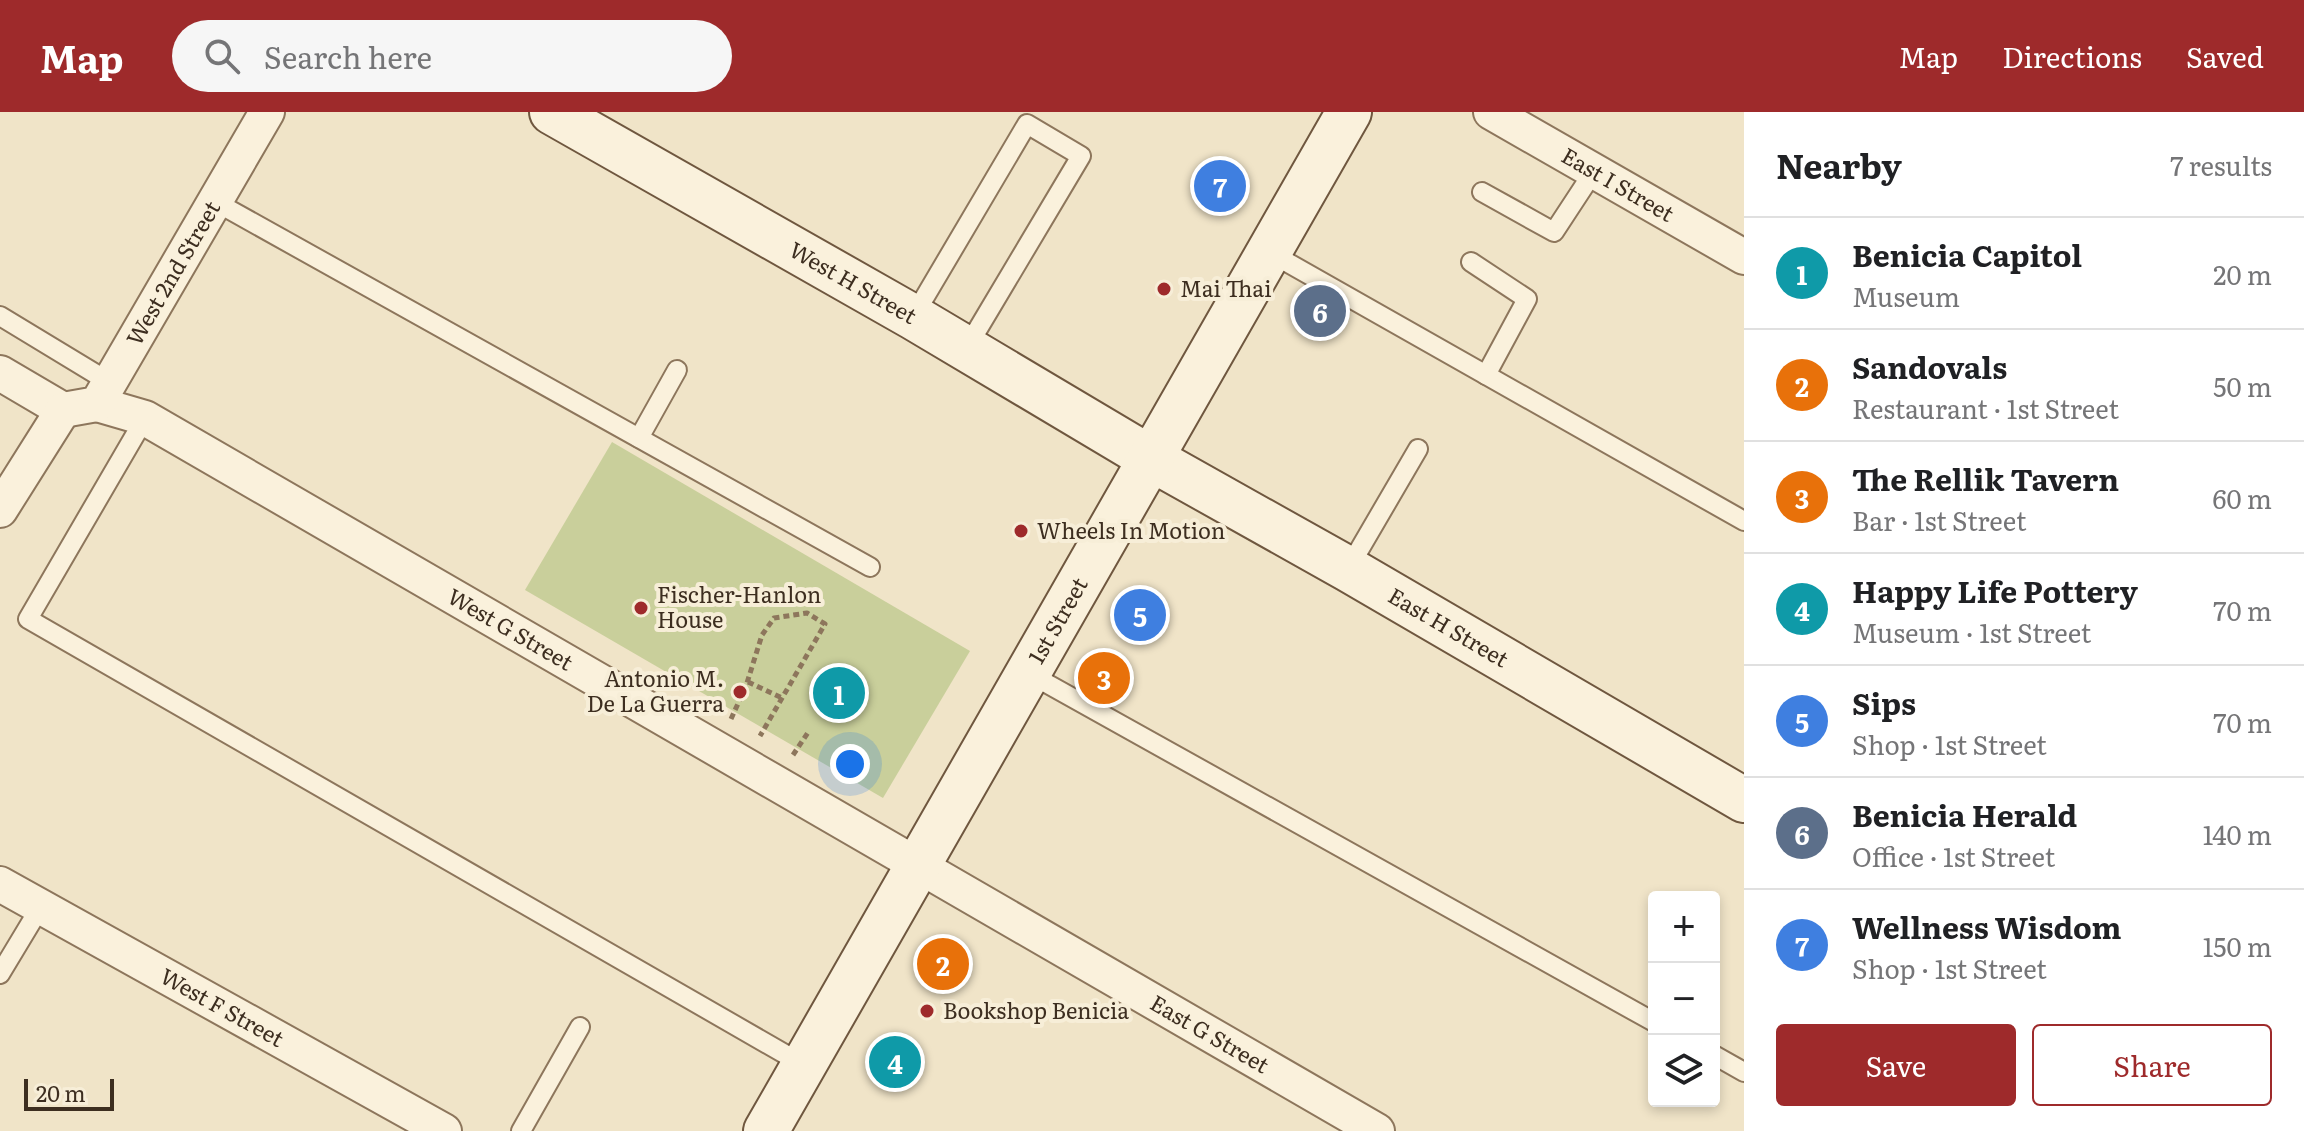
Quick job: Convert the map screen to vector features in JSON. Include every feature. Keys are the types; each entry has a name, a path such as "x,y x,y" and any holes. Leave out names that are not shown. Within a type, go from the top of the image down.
{"street":[{"name":"West 2nd Street","path":"103,393 267,112"},
{"name":"West H Street","path":"552,112 913,317 1150,458"},
{"name":"1st Street","path":"766,1131 1349,112"},
{"name":"East I Street","path":"1491,112 1744,257"},
{"path":"0,373 63,410"},
{"path":"0,510 63,410 103,393"},
{"name":"West G Street","path":"103,393 918,865"},
{"name":"East H Street","path":"1150,458 1348,569 1744,800"},
{"name":"East G Street","path":"918,865 1377,1131"},
{"name":"West F Street","path":"0,884 444,1131"}],"lane":[{"path":"913,317 1027,124 1081,156 966,349"},
{"path":"1482,192 1554,232 1594,171"},
{"path":"214,201 870,567"},
{"path":"1269,252 1744,521"},
{"path":"1471,262 1527,299 1486,375"},
{"path":"0,316 103,393"},
{"path":"639,438 677,370"},
{"path":"145,418 28,619 804,1065"},
{"path":"1348,569 1418,449"},
{"path":"1028,673 1648,1019"},
{"path":"0,974 41,906"},
{"path":"521,1131 580,1027"},
{"path":"1720,1058 1744,1072"}],"path":[{"path":"731,719 748,682 762,635 774,618 807,613 825,624 760,736"},
{"path":"748,682 782,698"},
{"path":"793,755 809,731"}],"green space":[{"path":"612,442 970,651 883,798 525,590"}],"place":[{"name":"Wellness Wisdom","path":"1220,186"},
{"name":"Mai Thai","path":"1164,289"},
{"name":"Benicia Herald","path":"1320,311"},
{"name":"Wheels In Motion","path":"1021,531"},
{"name":"Fischer-Hanlon House","path":"641,608"},
{"name":"Sips","path":"1140,615"},
{"name":"The Rellik Tavern","path":"1104,678"},
{"name":"Antonio M. De La Guerra","path":"740,692"},
{"name":"Benicia Capitol","path":"839,693"},
{"name":"Sandovals","path":"943,964"},
{"name":"Bookshop Benicia","path":"927,1011"},
{"name":"Happy Life Pottery","path":"895,1062"}]}
